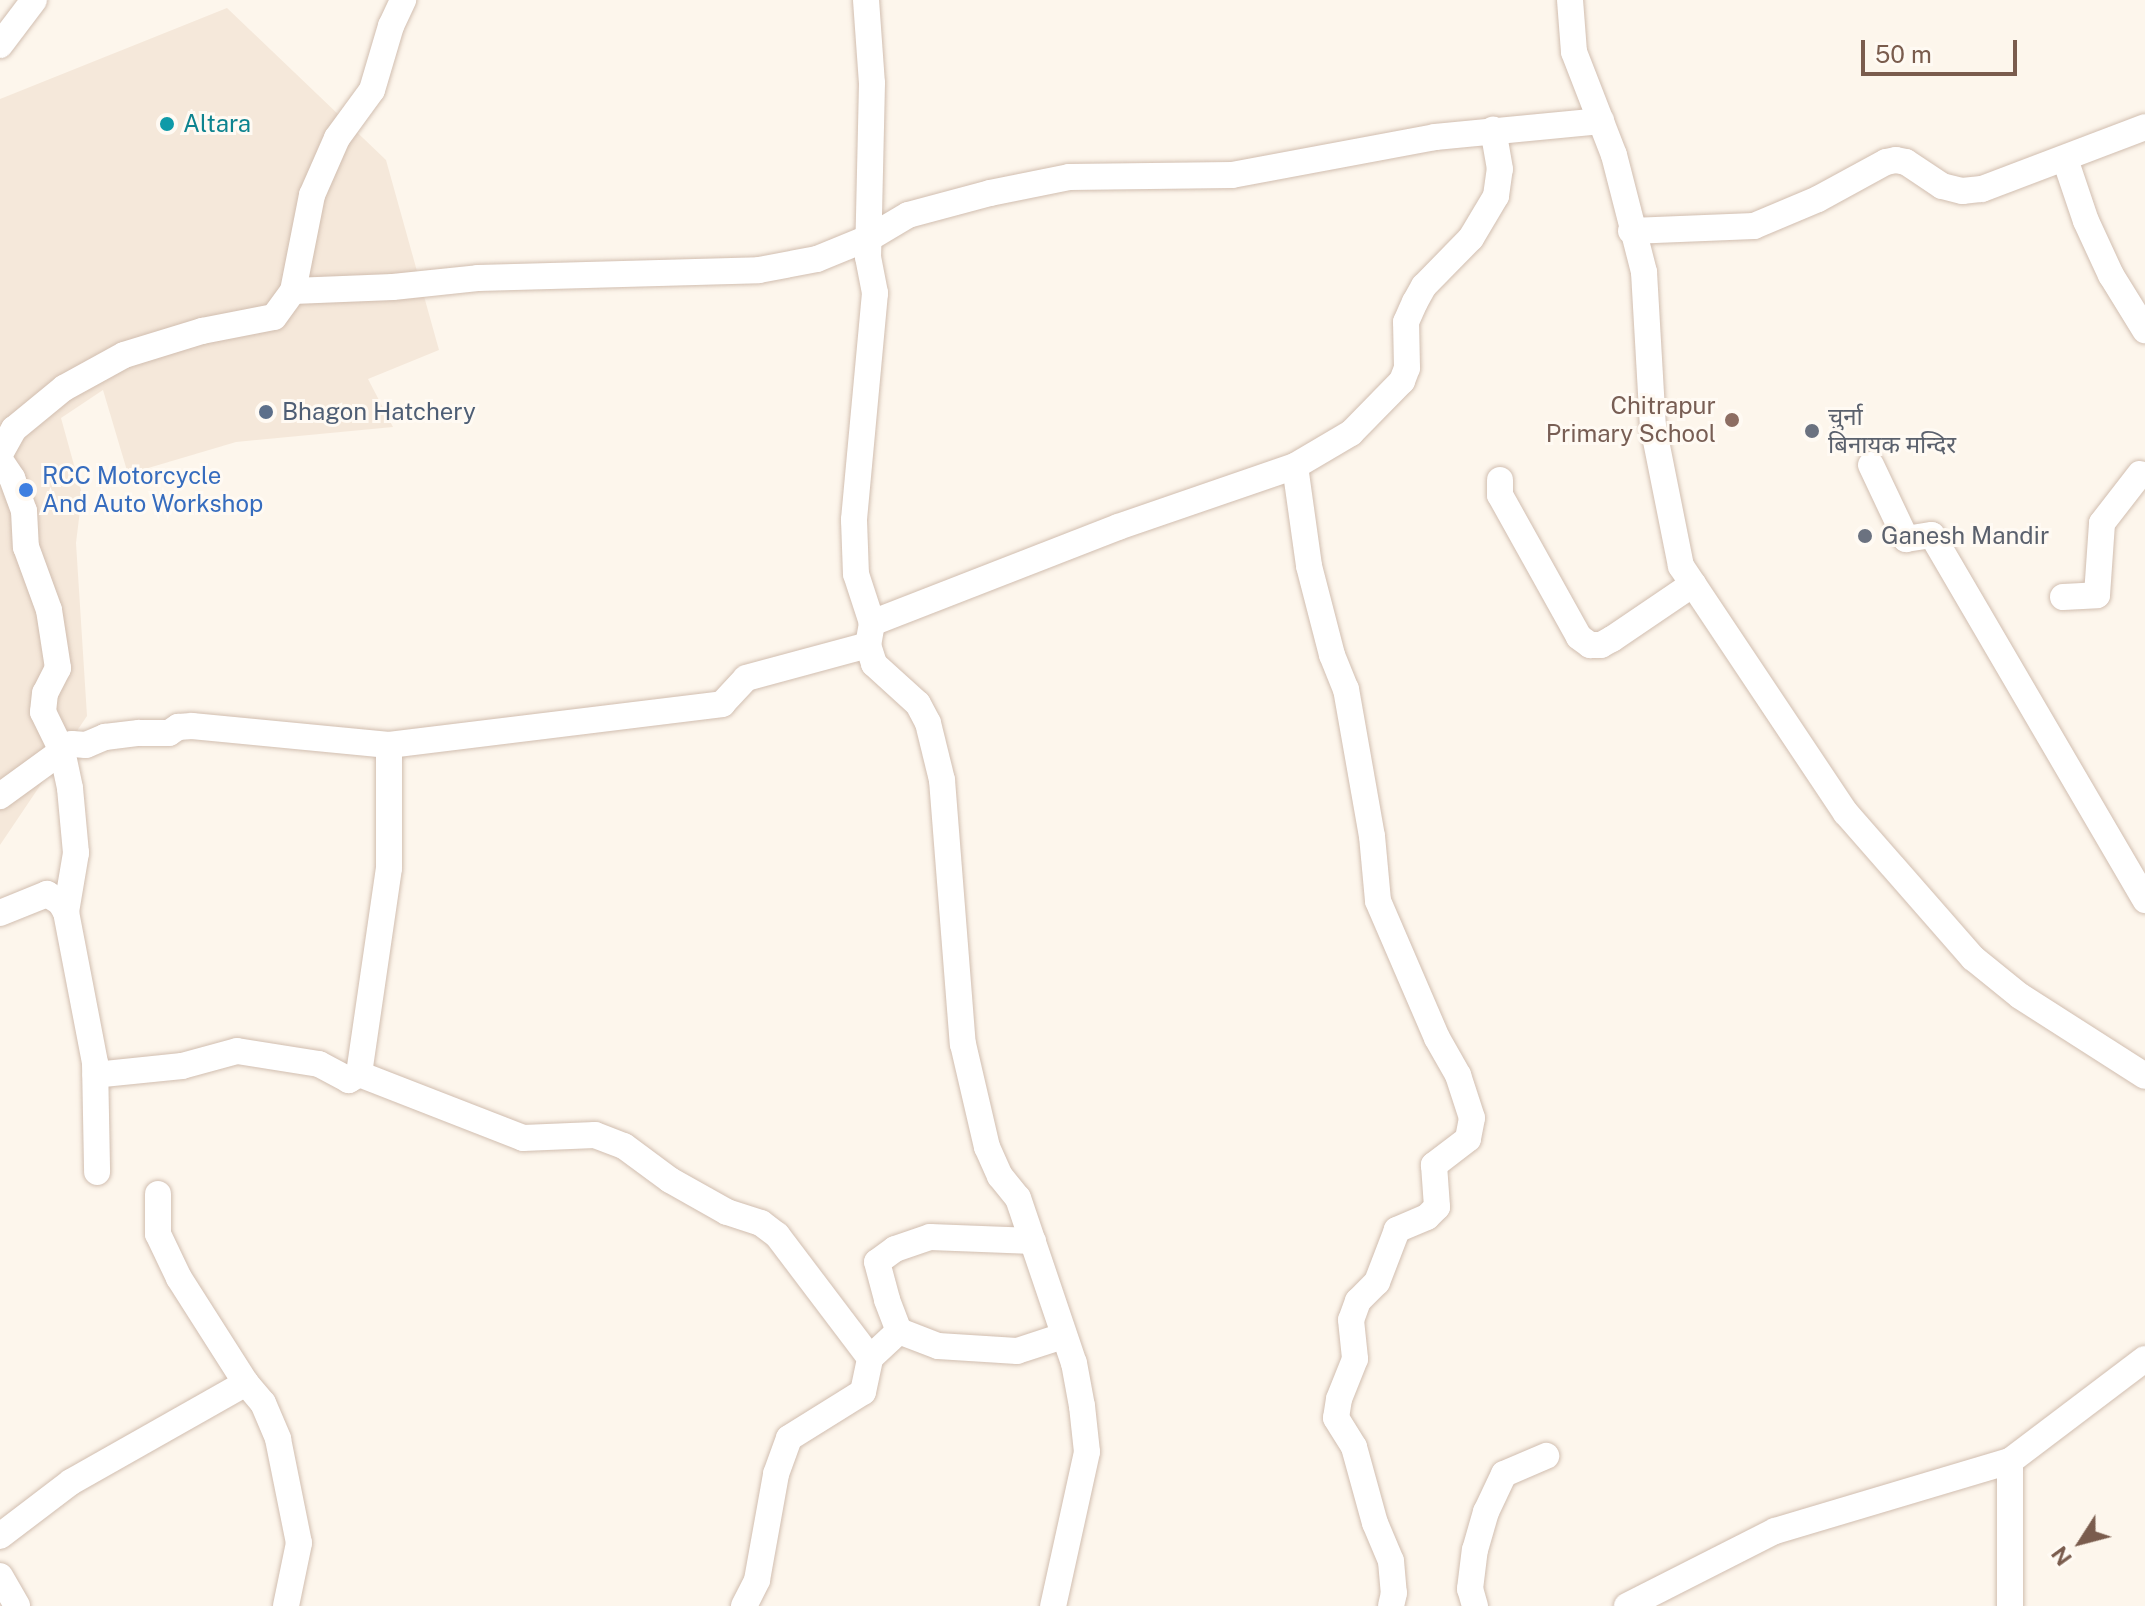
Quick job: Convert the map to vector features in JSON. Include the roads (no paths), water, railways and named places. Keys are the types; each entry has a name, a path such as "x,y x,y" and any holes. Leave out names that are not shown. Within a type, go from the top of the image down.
{"street":[{"path":"0,45 34,0"},
{"path":"97,1172 95,1075 66,912 76,853 70,788 62,751 43,712 45,693 58,668 49,610 26,547 24,511 12,478 0,457 14,429 64,388 124,355 202,331 274,317 293,291 312,195 337,138 372,90 391,26 403,0"},
{"path":"866,0 872,83 868,181 871,237 868,257 875,293 854,520 856,574 874,664 918,704 928,723 942,780 963,1044 987,1147 1000,1176 1018,1198 1074,1363 1087,1452 1053,1606"},
{"path":"1570,0 1574,52 1614,155 1631,231 1644,272 1653,426 1681,566 1846,813 1973,958 2020,996 2145,1076"},
{"path":"293,291 393,287 478,278 759,270 817,259 871,237 908,215 990,193 1069,177 1232,175 1435,137 1601,121"},
{"path":"1631,231 1754,226 1818,199 1886,162 1896,160 1906,162 1942,186 1962,191 1982,189 2145,127"},
{"path":"0,796 72,744 86,745 105,737 169,733 178,727 389,745 722,704 746,678 870,634 1118,527 1295,466 1351,433 1402,381 1407,368 1406,322 1415,302 1424,286 1471,238 1496,196 1500,169 1493,130"},
{"path":"2065,159 2092,235 2111,275 2145,330"},
{"path":"1871,465 1906,539 1932,535 2145,900"},
{"path":"1295,466 1309,566 1332,655 1346,689 1372,836 1378,901 1437,1038 1458,1075 1472,1118 1468,1139 1434,1165 1437,1207 1427,1217 1397,1230 1377,1282 1358,1301 1351,1320 1355,1359 1339,1399 1336,1418 1354,1447 1375,1523 1391,1561 1394,1593 1391,1606"},
{"path":"2063,597 2097,595 2102,523 2140,474"},
{"path":"1500,480 1500,495 1579,637 1590,645 1601,645 1612,639 1693,584"},
{"path":"359,1074 389,868 386,797 389,745"},
{"path":"0,913 47,894 60,902 66,912"},
{"path":"95,1075 182,1066 237,1051 319,1064 349,1080 359,1074"},
{"path":"359,1074 523,1138 595,1135 624,1146 670,1180 727,1212 761,1223 777,1235 870,1358"},
{"path":"158,1194 158,1234 179,1278 246,1383 263,1403 278,1439 288,1476 299,1543 286,1606"},
{"path":"1033,1241 930,1237 895,1249 877,1262 899,1331 938,1346 1017,1351 1063,1336"},
{"path":"744,1606 757,1580 776,1474 789,1438 863,1392 870,1358 899,1331"},
{"path":"1627,1606 1775,1531 2010,1461 2145,1359"},
{"path":"0,1536 71,1482 246,1383"},
{"path":"1475,1606 1470,1589 1475,1550 1492,1499 1504,1474 1546,1456"},
{"path":"2010,1461 2010,1606"},
{"path":"0,1576 17,1606"}],"place":[{"name":"Altara","path":"167,124"},
{"name":"Bhagon Hatchery","path":"266,412"},
{"name":"Chitrapur Primary School","path":"1732,420"},
{"name":"चुर्ना बिनायक मन्दिर","path":"1812,431"},
{"name":"RCC Motorcycle And Auto Workshop","path":"26,490"},
{"name":"Ganesh Mandir","path":"1865,536"}]}
